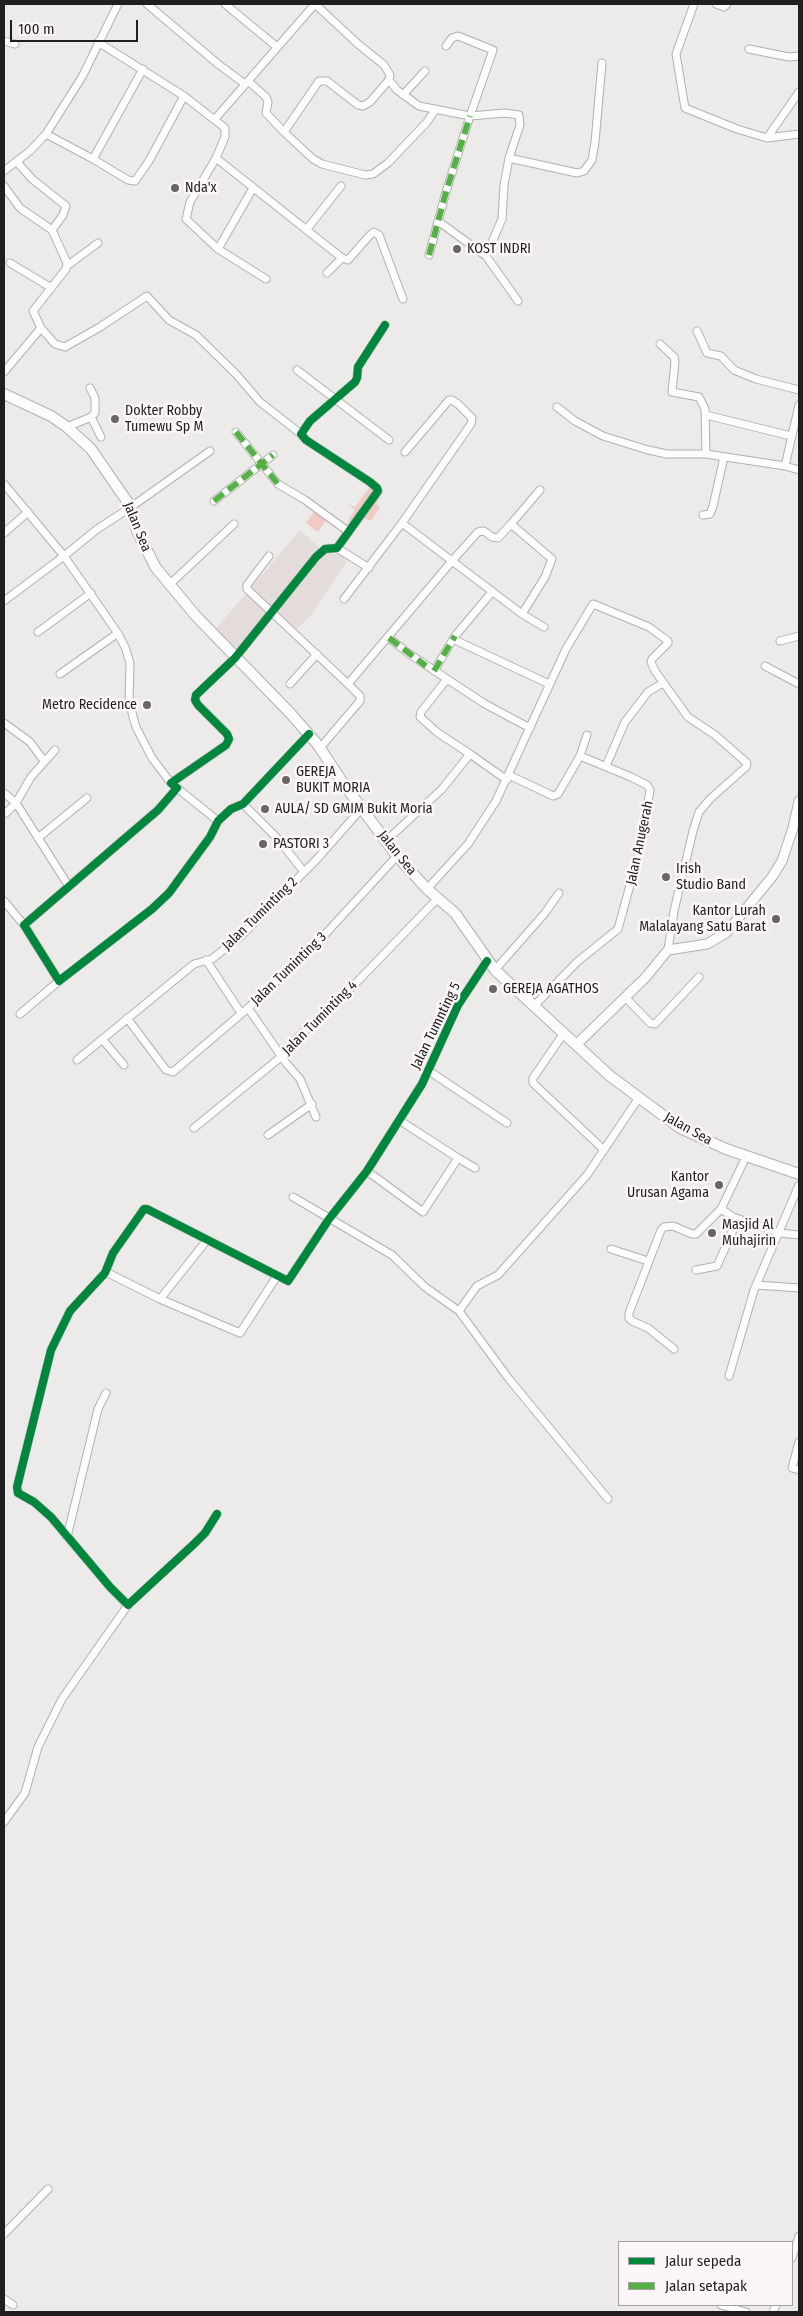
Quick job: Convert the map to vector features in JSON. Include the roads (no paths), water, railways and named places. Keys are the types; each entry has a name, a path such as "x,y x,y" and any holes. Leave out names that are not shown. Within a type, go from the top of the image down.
{"main road":[{"name":"Jalan Sea","path":"4,394 51,416 67,427 91,449 131,507 137,531 147,554 169,585 235,658 309,734 397,856 427,889 452,909 495,970 610,1076 638,1099 680,1128 746,1157 799,1174"}],"street":[{"path":"4,171 17,162 46,134 82,77 118,4"},
{"path":"147,4 218,64 266,97 268,102 266,113 284,132 322,164 365,175 373,174 388,163 427,122 435,110"},
{"path":"225,4 277,47"},
{"path":"215,119 315,4 389,70 389,80 370,102 363,106 358,105 327,81 320,80 284,132"},
{"path":"694,4 676,54 685,108 737,129 767,138 799,134"},
{"path":"716,4 724,6 727,4"},
{"path":"430,255 438,221 470,116 493,50 458,36 452,38 446,46"},
{"path":"4,41 15,44"},
{"path":"98,42 184,96 225,128 226,132 216,158 190,202 186,219 218,249 266,279"},
{"path":"749,49 789,57 799,56"},
{"path":"510,158 577,173 584,171 592,160 602,63"},
{"path":"93,159 143,69"},
{"path":"403,95 426,71"},
{"path":"389,80 403,95 419,106 470,116 505,113 519,115 520,125 504,185 502,219 486,256"},
{"path":"767,138 799,92"},
{"path":"46,134 128,180 137,180 184,96"},
{"path":"216,158 342,258 348,260 374,232 379,235 403,299"},
{"path":"17,162 32,179 66,206 63,215 52,230"},
{"path":"4,186 20,208 52,230 67,266"},
{"path":"306,229 341,186"},
{"path":"218,249 253,188"},
{"path":"438,221 486,256 518,301"},
{"path":"24,925 68,885 144,823 174,785 228,742 227,734 198,706 195,700 196,695 235,658 322,551 337,548 378,491 377,488 359,474 306,440 260,402 236,374 196,335 169,320 147,296 100,328 65,347 55,344 41,328 33,311 67,266 98,243"},
{"path":"328,273 342,258"},
{"path":"10,263 50,287"},
{"path":"301,434 310,421 355,382 358,367 385,325"},
{"path":"4,372 41,328"},
{"path":"697,331 707,353 721,356 734,370 756,379 799,390"},
{"path":"660,344 674,357 672,392 699,397 706,415 706,454"},
{"path":"297,370 336,397 388,440"},
{"path":"67,427 91,417 96,406 90,388"},
{"path":"344,599 402,523 471,424 472,418 458,404 448,400 405,452"},
{"path":"785,466 799,405"},
{"path":"557,407 576,421 603,436 658,453 706,454 785,466 799,470"},
{"path":"706,415 791,436"},
{"path":"91,417 101,437"},
{"path":"236,432 278,484 305,500 350,532"},
{"path":"4,601 96,530 210,451"},
{"path":"214,501 273,455"},
{"path":"703,515 710,514 713,506 724,457"},
{"path":"4,484 64,556 118,634 130,663 129,690 131,713 142,742 174,785 218,821"},
{"path":"348,684 478,532 484,531 492,537 498,538 540,490"},
{"path":"4,533 28,512"},
{"path":"402,523 522,614 544,627"},
{"path":"169,585 234,524"},
{"path":"511,524 552,559 545,577 522,614"},
{"path":"337,548 369,568"},
{"path":"269,556 247,587 360,696 360,700 320,748"},
{"path":"434,671 455,636 492,592"},
{"path":"38,632 91,593"},
{"path":"427,889 468,844 496,801 566,648 594,604 649,627 668,640 668,643 651,662 662,683 688,717 715,735 747,765 710,799 699,812 674,911 668,950 625,997 577,1044"},
{"path":"60,674 118,634"},
{"path":"455,636 457,640 549,684"},
{"path":"780,641 799,636"},
{"path":"389,638 434,671 485,704 530,728"},
{"path":"290,684 317,654"},
{"path":"765,666 799,684"},
{"path":"447,679 421,712 420,717 438,733 508,777 554,796 558,794 580,756 587,735"},
{"path":"606,766 625,722 648,692 662,683"},
{"path":"4,723 30,742 44,761"},
{"path":"20,1014 152,909 168,892 210,838 218,821 231,809 243,804 309,734"},
{"path":"6,813 16,803 30,777 55,750"},
{"path":"386,841 429,803 470,754"},
{"name":"Jalan Anugerah","path":"534,1006 577,962 618,929 646,824 650,790 647,785 580,756"},
{"path":"4,793 16,803 68,885"},
{"path":"38,838 87,798"},
{"path":"668,950 708,944 726,933 772,878 782,861 793,828 799,801"},
{"path":"243,804 279,840 304,872"},
{"name":"Jalan Tuminting 2","path":"77,1060 194,964 216,956 246,932 362,808"},
{"name":"Jalan Tuminting 3","path":"127,1018 166,1070 172,1073 248,1008 317,943 397,856"},
{"path":"495,970 560,893"},
{"name":"Jalan Tuminting 4","path":"194,1128 281,1057 293,1042 358,981 438,898"},
{"path":"4,901 24,925 58,982"},
{"path":"206,960 241,1013"},
{"name":"Jalan Tumnting 5","path":"276,1276 288,1281 329,1219 367,1171 429,1071 466,990 487,961"},
{"path":"625,997 650,1023 655,1024 699,978"},
{"path":"248,1008 281,1057 300,1078 316,1117"},
{"path":"564,1033 533,1078 533,1083 604,1150"},
{"path":"102,1039 124,1065"},
{"path":"429,1071 507,1123"},
{"path":"459,1311 477,1286 498,1275 521,1251 587,1175 638,1099"},
{"path":"268,1135 312,1104"},
{"path":"399,1120 475,1168"},
{"path":"674,1349 652,1331 630,1318 629,1313 658,1234 664,1227 677,1227 696,1234 721,1208 746,1157"},
{"path":"367,1171 423,1212 458,1158"},
{"path":"729,1376 756,1285 780,1233 799,1185"},
{"path":"293,1197 392,1256 425,1287 459,1311 509,1379 608,1499"},
{"path":"106,1272 160,1299 240,1333 276,1276 147,1208 144,1209 113,1253 106,1272 70,1311 51,1350 17,1487 18,1493 34,1502 51,1517 110,1587 128,1605"},
{"path":"721,1208 738,1218 780,1233 799,1235"},
{"path":"696,1270 717,1266 738,1218"},
{"path":"160,1299 207,1240"},
{"path":"611,1249 648,1261"},
{"path":"756,1285 799,1288"},
{"path":"67,1537 98,1409 106,1393"},
{"path":"799,1442 792,1468 799,1470"},
{"path":"4,1822 25,1793 38,1747 62,1699 128,1605 205,1533 216,1514"},
{"path":"4,2234 48,2188"},
{"path":"793,2255 799,2236"},
{"path":"4,2300 13,2305"},
{"path":"725,2306 746,2312"}],"place":[{"name":"Nda'x","path":"175,188"},
{"name":"KOST INDRI","path":"457,249"},
{"name":"Dokter Robby Tumewu Sp M","path":"115,419"},
{"name":"Metro Recidence","path":"147,705"},
{"name":"GEREJA BUKIT MORIA","path":"286,780"},
{"name":"AULA/ SD GMIM Bukit Moria","path":"265,809"},
{"name":"PASTORI 3","path":"263,844"},
{"name":"Irish Studio Band","path":"666,877"},
{"name":"Kantor Lurah Malalayang Satu Barat","path":"776,919"},
{"name":"GEREJA AGATHOS","path":"493,989"},
{"name":"Kantor Urusan Agama","path":"719,1185"},
{"name":"Masjid Al Muhajirin","path":"712,1233"}]}
